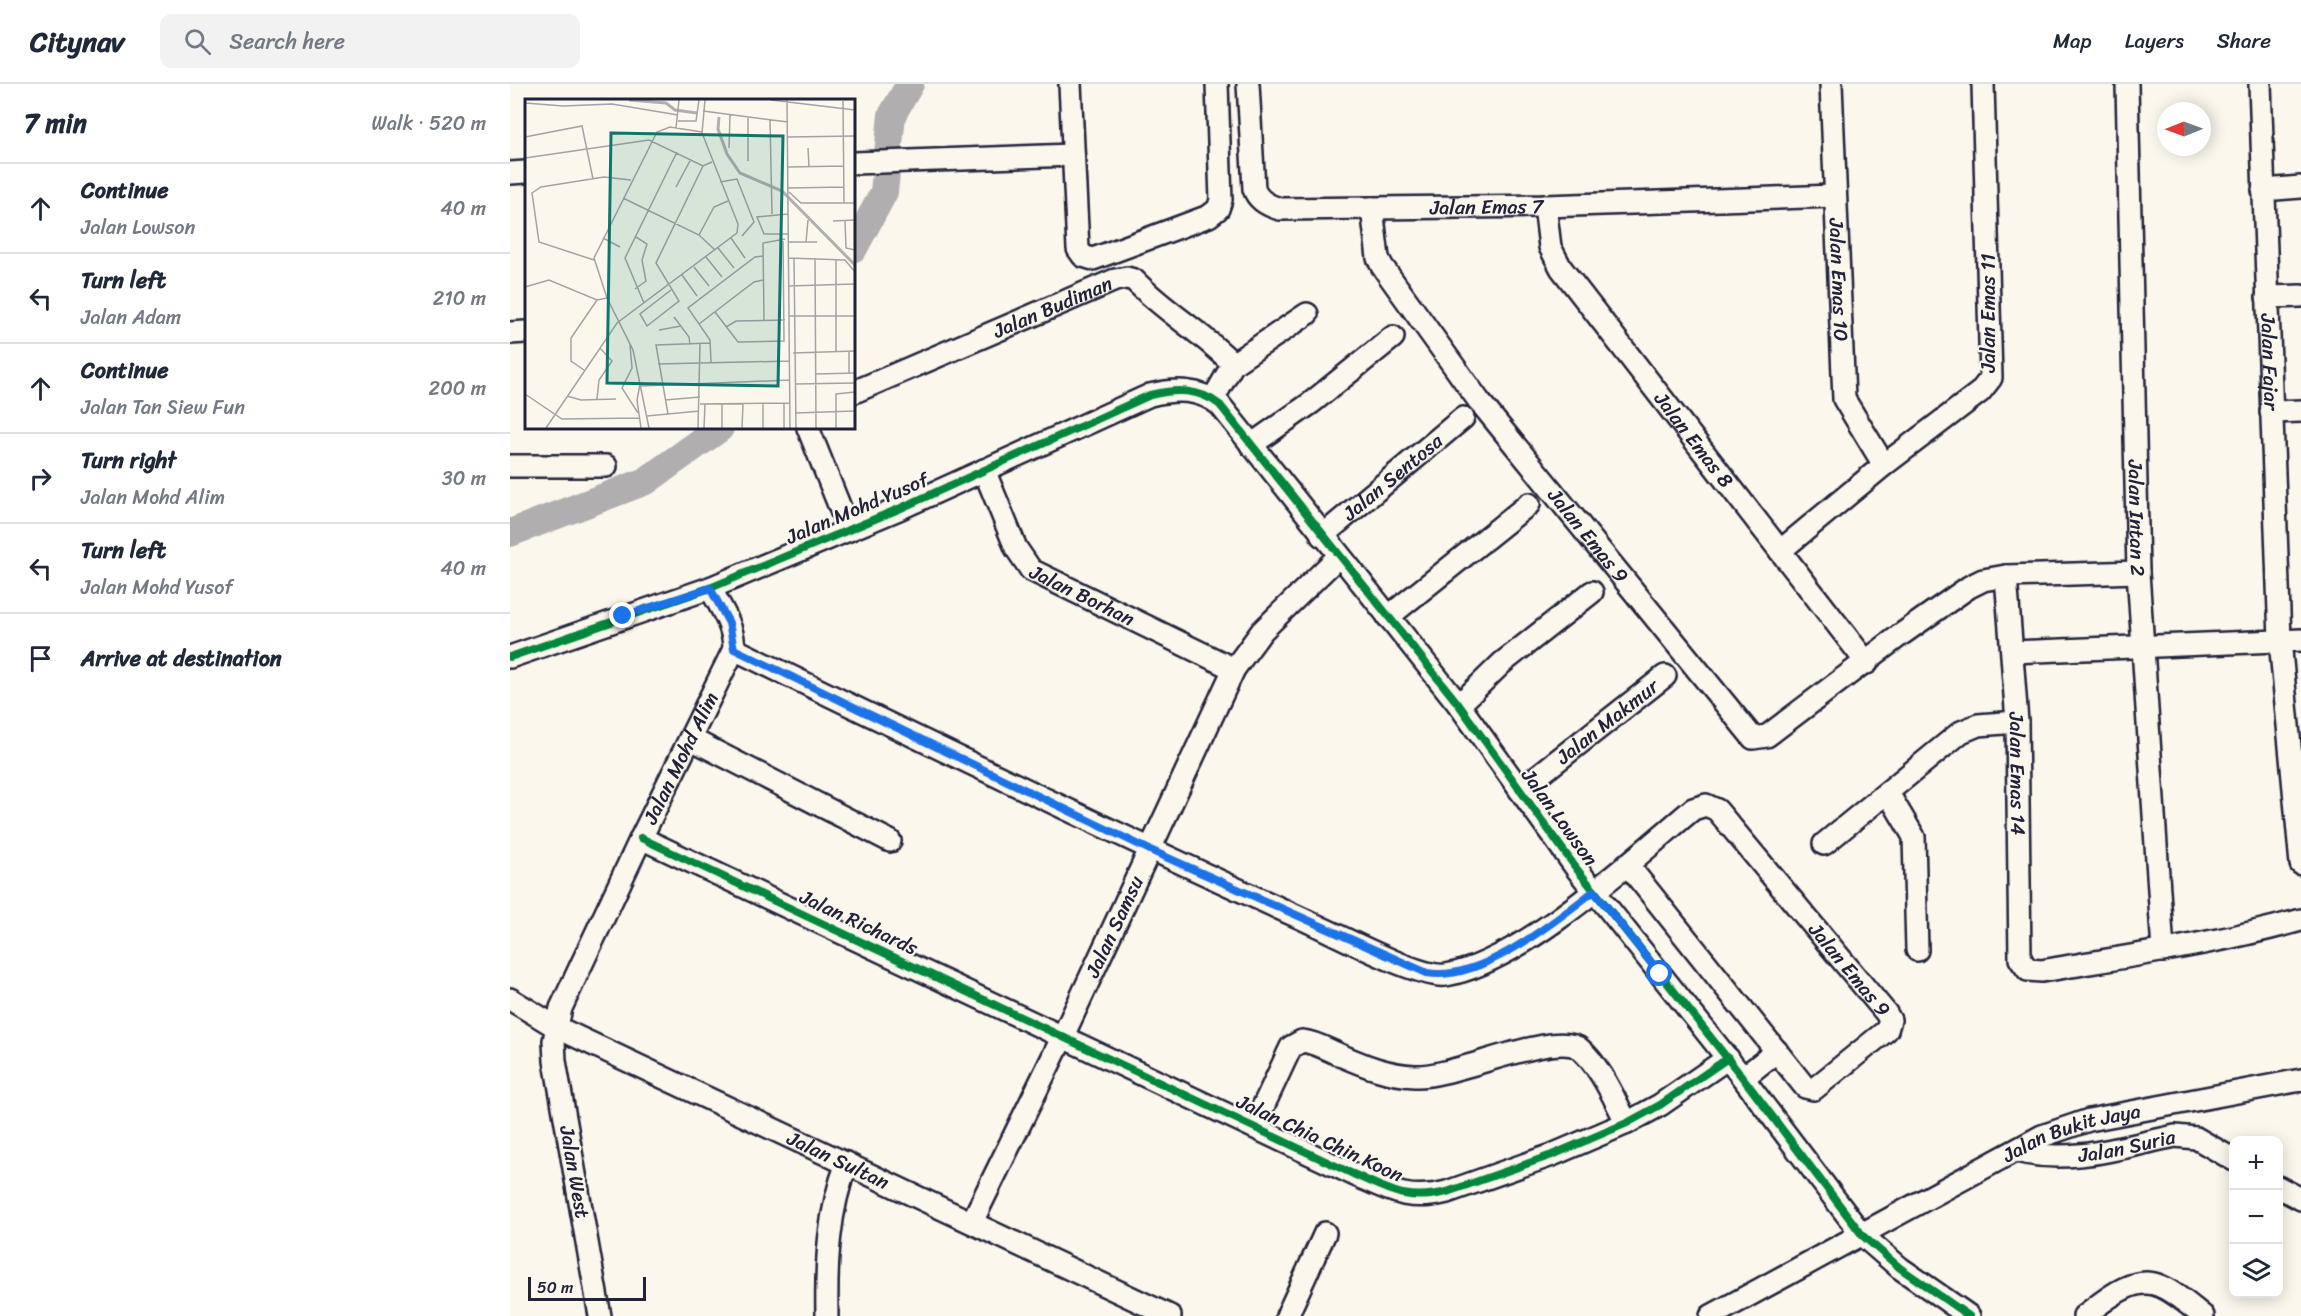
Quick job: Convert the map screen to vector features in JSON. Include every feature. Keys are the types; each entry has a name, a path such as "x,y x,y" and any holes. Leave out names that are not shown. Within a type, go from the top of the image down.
{"street":[{"path":"1070,84 1078,249 1083,256 1093,259 1209,216 1218,209 1221,200 1217,84"},
{"name":"Jalan Emas 7","path":"1248,84 1256,195 1269,206 1280,209 1545,206 1834,196"},
{"name":"Jalan Emas 10","path":"1831,84 1844,399 1884,465"},
{"name":"Jalan Emas 11","path":"1780,551 1884,465 1980,392 1991,378 1983,84"},
{"name":"Jalan Intan 2","path":"2127,84 2138,572 2163,951"},
{"name":"Jalan Fajar","path":"2260,84 2271,412 2291,640 2301,864"},
{"path":"863,162 1072,155"},
{"path":"510,173 525,172"},
{"path":"2263,190 2301,187"},
{"name":"Jalan Emas 8","path":"1545,206 1550,247 1560,268 1867,663"},
{"name":"Jalan Emas 9","path":"1372,208 1378,258 1382,266 1479,401 1753,738 1767,736 1867,663"},
{"name":"Jalan Budiman","path":"855,392 1115,280 1127,278 1134,280 1168,312 1217,348 1233,364"},
{"path":"2267,297 2301,296"},
{"path":"1213,399 1233,364 1307,314"},
{"path":"510,333 525,332"},
{"path":"1251,445 1311,403 1393,337"},
{"name":"Jalan Mohd Yusof","path":"510,657 710,588 849,530 1150,395 1184,391 1213,399"},
{"name":"Jalan Lowson","path":"1213,399 1459,705 1594,891 1728,1058 1863,1236 1900,1268 1970,1316"},
{"path":"2271,412 2301,411"},
{"name":"Jalan Sentosa","path":"1322,536 1463,418"},
{"path":"808,429 849,530"},
{"path":"510,466 606,466"},
{"name":"Jalan Borhan","path":"984,470 1016,548 1031,570 1234,669"},
{"path":"1388,617 1529,504"},
{"name":"Jalan Samsu","path":"972,1222 1063,1036 1234,669 1244,651 1262,631 1338,557"},
{"path":"1867,663 1899,636 1969,587 1983,580 2006,576 2138,572"},
{"name":"Jalan Emas 14","path":"2006,576 2017,722 2020,959 2028,969 2042,971 2163,951"},
{"path":"710,588 729,623 734,649"},
{"path":"1459,705 1509,657 1592,592"},
{"path":"2013,652 2291,640"},
{"name":"Jalan Emas 9","path":"734,649 1150,850 1396,961 1438,975 1486,962 1530,937 1594,891 1693,809 1706,805 1717,810 1890,1020 1887,1030 1814,1089 1805,1087 1627,864"},
{"name":"Jalan Mohd Alim","path":"556,1027 561,1008 641,838 734,649"},
{"name":"Jalan Makmur","path":"1520,790 1665,676"},
{"path":"1824,844 1961,732 1978,725 2017,722"},
{"path":"691,739 891,841"},
{"path":"1888,793 1914,837 1917,950"},
{"name":"Jalan Richards","path":"641,838 1063,1036"},
{"path":"2163,951 2235,937 2301,920"},
{"name":"Jalan Sultan","path":"510,999 556,1027 1170,1316"},
{"name":"Jalan West","path":"556,1027 555,1061 600,1316"},
{"name":"Jalan Chia Chin Koon","path":"1063,1036 1353,1174 1394,1192 1417,1198 1447,1192 1552,1155 1627,1122 1660,1105 1728,1058"},
{"path":"1254,1126 1291,1047 1302,1041 1385,1072 1418,1076 1451,1073 1526,1050 1566,1043 1581,1050 1627,1122"},
{"path":"1743,1078 1777,1051"},
{"name":"Jalan Bukit Jaya","path":"1863,1236 2042,1136 2089,1120 2218,1094 2290,1084 2301,1080"},
{"name":"Jalan Suria","path":"2016,1151 2040,1157 2069,1158 2175,1136 2190,1136 2229,1157"},
{"path":"827,1316 829,1246 836,1197 847,1164"},
{"path":"2283,1190 2301,1199"},
{"path":"1287,1316 1325,1233"},
{"path":"1711,1316 1863,1236"},
{"path":"2084,1316 2110,1296 2148,1282 2161,1286 2203,1316"}],"waterway":[{"path":"855,246 884,192 892,115 910,84"},
{"path":"510,533 646,481 719,429"}],"cycle path":[{"path":"510,657 710,588 901,508 1150,395 1178,391 1204,395 1220,405 1459,705 1576,868 1743,1078 1863,1236 1900,1268 1969,1316"},
{"path":"641,838 1353,1174 1398,1193 1420,1196 1447,1192 1552,1155 1627,1123 1660,1105 1728,1058"}],"route":[{"path":"623,616 710,588 729,623 734,636 734,649 1150,850 1427,973 1447,975 1486,962 1530,937 1594,891 1660,974"}]}
